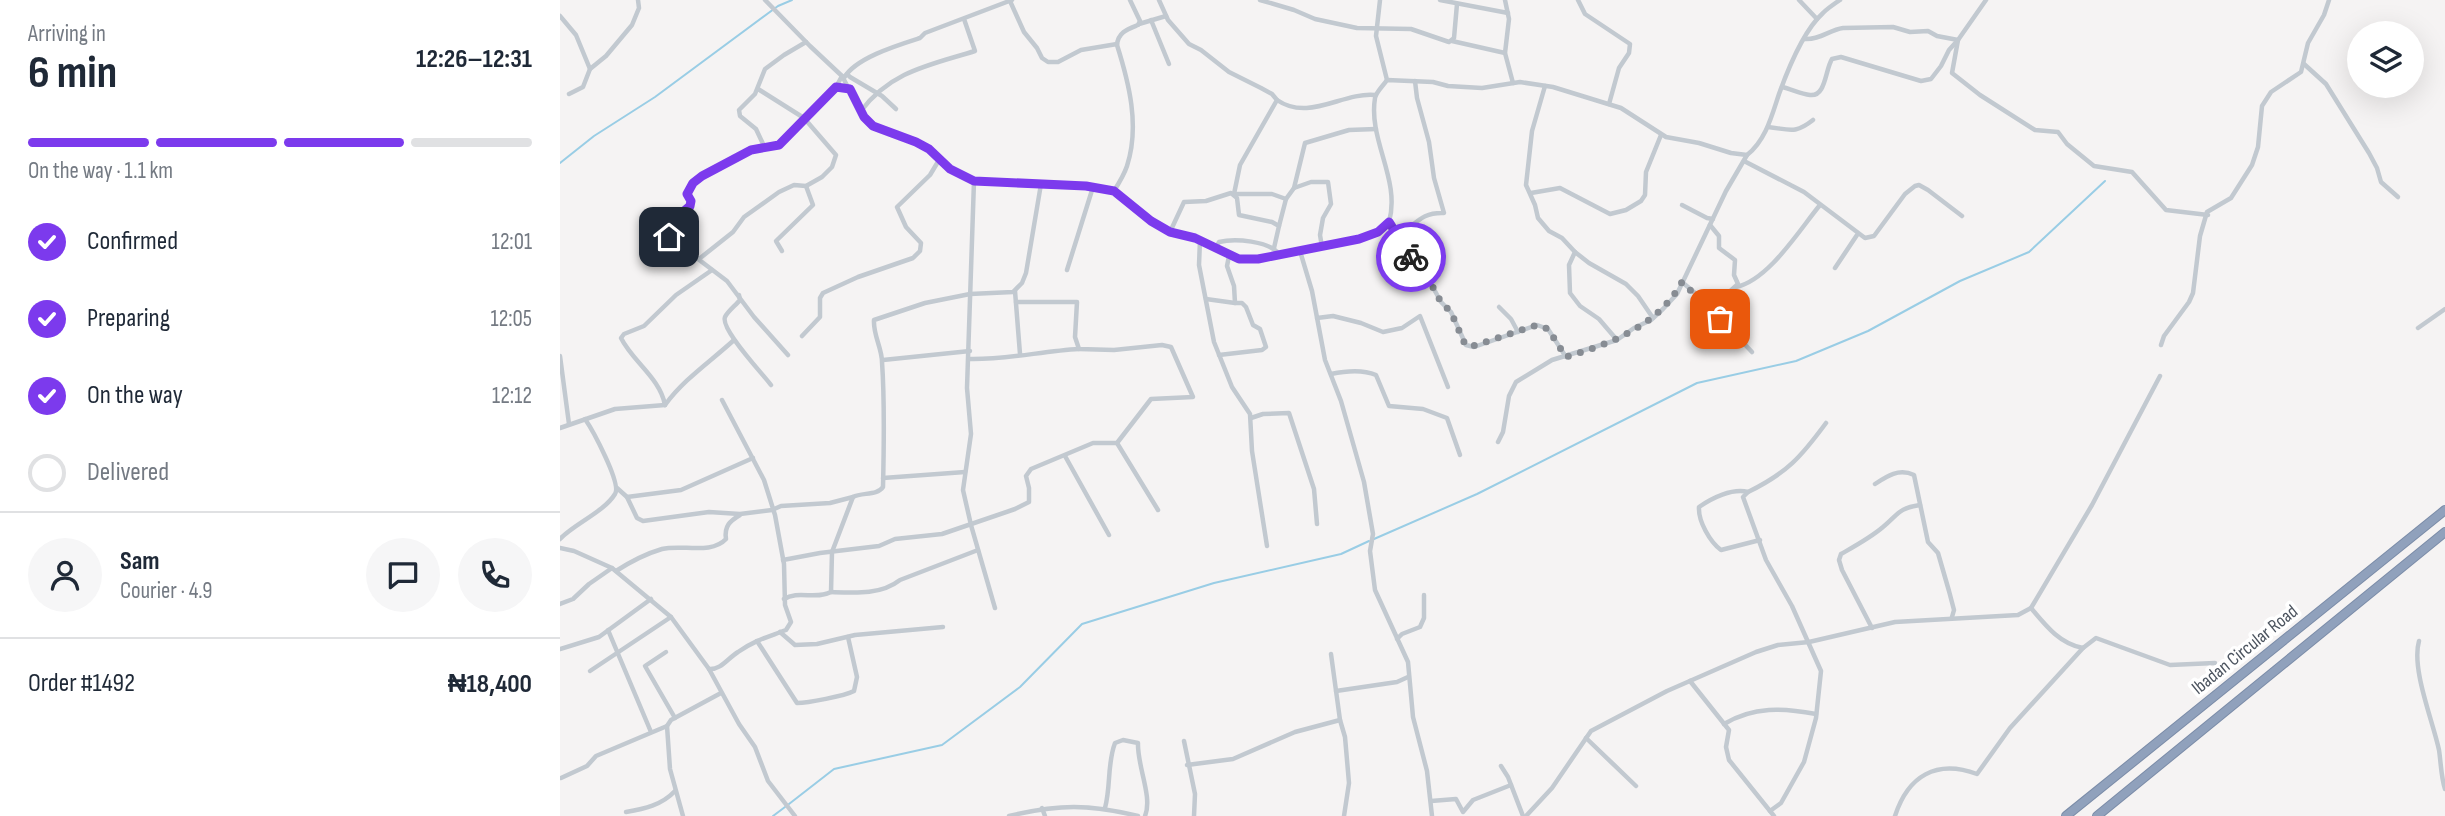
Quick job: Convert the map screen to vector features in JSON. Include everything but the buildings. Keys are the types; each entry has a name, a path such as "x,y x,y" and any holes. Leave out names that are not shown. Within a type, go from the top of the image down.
{"highway":[{"name":"Ibadan Circular Road","path":"2066,816 2445,510"},
{"name":"Ibadan Circular Road","path":"2097,816 2445,532"}],"street":[{"path":"569,94 583,87 590,69 625,35 639,8 638,0"},
{"path":"765,0 844,76 861,111 873,126 929,149 950,169 974,181 1093,187 1114,191 1151,221 1170,232 1200,240 1229,256 1248,260 1322,247 1370,235 1389,222"},
{"path":"788,355 720,274 669,237 667,226 690,206 691,201 687,194 693,183 751,150 779,145 844,76 862,62 1011,0 1024,32 1042,58 1048,62 1058,62 1081,50 1117,44"},
{"path":"1129,0 1139,16 1138,24"},
{"path":"1159,0 1166,16 1189,44 1229,72 1272,94 1285,105 1299,109 1318,107 1359,94 1375,95"},
{"path":"1260,0 1315,19 1357,28 1411,29 1441,40 1505,53"},
{"path":"1294,10 1296,0"},
{"path":"1380,0 1376,29 1387,80"},
{"path":"1440,0 1508,13"},
{"path":"1505,0 1508,13 1505,53 1513,83"},
{"path":"1578,0 1594,22 1617,33 1630,44 1629,53 1619,68 1609,104"},
{"path":"1798,0 1817,19"},
{"path":"1498,442 1503,432 1509,396 1516,382 1552,360 1617,340 1653,318 1676,294 1747,155 1756,148 1768,127 1782,87 1804,39 1824,11 1840,0"},
{"path":"1782,87 1812,96 1818,94 1823,89 1827,68 1832,59 1841,57 1921,81 1931,79 1986,0"},
{"path":"2161,345 2164,335 2193,293 2200,236 2207,212 2231,198 2252,165 2258,147 2262,106 2271,92 2301,72 2308,43 2329,0"},
{"path":"1451,41 1454,38 1457,4"},
{"path":"560,16 580,43 590,69"},
{"path":"1114,191 1127,167 1132,138 1131,98 1117,44 1124,30 1166,16"},
{"path":"861,111 880,88 916,68 975,51 964,19"},
{"path":"1151,20 1169,64"},
{"path":"560,31 566,23"},
{"path":"1804,39 1824,37 1835,29 1892,27 1910,32 1928,31 1937,36 1958,40"},
{"path":"1958,40 1952,73 1980,95 2035,130 2058,132 2067,144 2094,166 2132,172 2166,210 2208,215"},
{"path":"764,146 756,129 740,116 739,110 758,89 765,69 806,42"},
{"path":"2304,64 2326,84 2369,153 2381,182 2398,197"},
{"path":"844,76 893,103 896,109"},
{"path":"1387,80 1482,88 1513,83 1545,86 1609,104 1636,116 1661,135 1747,155"},
{"path":"1387,80 1375,95 1376,129 1391,193 1389,222 1441,302 1451,312 1466,345 1474,347 1537,325 1548,329 1566,357"},
{"path":"1397,236 1425,216 1436,212 1444,213 1434,178 1415,81"},
{"path":"1545,86 1532,131 1526,185 1538,218 1549,231 1562,238 1588,263 1626,284 1653,318"},
{"path":"836,87 850,89"},
{"path":"699,259 733,232 744,217 779,192 794,185 806,186 822,177 832,167 836,155 804,118 758,89"},
{"path":"1277,100 1240,165 1234,194 1239,215 1279,226"},
{"path":"1768,127 1794,131 1813,120"},
{"path":"1274,248 1286,200 1294,188 1305,143 1349,130 1376,129"},
{"path":"1531,193 1560,188 1610,214 1626,210 1641,201 1645,195 1646,172 1661,135"},
{"path":"802,336 820,317 820,298 823,293 918,254 921,244 906,227 897,207 930,175 939,160"},
{"path":"1744,161 1804,192 1857,235 1865,238 1874,236 1905,194 1915,186 1928,190 1962,216"},
{"path":"974,181 967,388 971,435 963,489 995,608"},
{"path":"1294,188 1311,182 1328,182 1331,204 1323,218 1320,235 1322,247"},
{"path":"585,419 604,454 617,488 626,497 637,518 643,521 709,512 740,514 772,510 781,506 831,503 881,490 885,444 883,360 875,334 875,318 925,303 970,294 1013,292 1022,283 1026,273 1041,184"},
{"path":"782,251 776,241 813,205 806,186"},
{"path":"1067,270 1093,187"},
{"path":"1170,232 1184,202 1206,201 1226,193 1272,194 1286,200"},
{"path":"1682,205 1713,219"},
{"path":"1707,304 1768,270 1820,205"},
{"path":"1710,225 1719,236 1719,247 1735,260 1736,286"},
{"path":"1835,268 1857,235"},
{"path":"1200,240 1199,265 1219,355 1232,387 1251,418 1252,451 1268,546"},
{"path":"1216,248 1219,242 1226,240 1259,242 1274,248 1279,254"},
{"path":"1299,250 1310,281 1325,360 1364,482 1373,534 1370,551 1375,590 1408,662 1413,717 1427,771 1432,816"},
{"path":"1576,252 1569,265 1570,293 1580,306 1599,319 1617,340"},
{"path":"1229,256 1227,266 1234,286 1235,303"},
{"path":"665,405 663,395 641,362 626,349 621,338 624,334 644,326 676,295 712,270"},
{"path":"1682,282 1707,304 1752,352"},
{"path":"1015,290 1020,355"},
{"path":"738,294 740,300 724,321 734,340 771,385"},
{"path":"1205,299 1242,303 1252,325 1260,329 1266,347 1262,350 1219,355"},
{"path":"1016,302 1077,302 1075,337 1079,349"},
{"path":"1499,307 1511,319 1518,332"},
{"path":"2418,328 2445,309"},
{"path":"1317,318 1333,316 1383,332 1402,328 1420,316 1448,387"},
{"path":"560,428 615,409 665,405 684,381 734,340"},
{"path":"969,359 1006,358 1079,349 1114,350 1171,346 1193,397 1151,399 1117,443"},
{"path":"883,360 970,351"},
{"path":"560,356 569,424"},
{"path":"1331,374 1368,372 1376,375 1389,406 1423,409 1447,418 1460,455"},
{"path":"1501,766 1525,816 1552,788 1591,731 1690,681 1756,652 1778,645 1809,642 1895,622 2018,615 2031,608 2092,505 2160,376"},
{"path":"709,670 715,670 740,650 768,635 786,630 790,622 784,599 783,560 778,529 764,480 722,400"},
{"path":"1251,418 1272,413 1289,413 1314,489 1317,524"},
{"path":"1690,681 1729,730 1726,747 1730,760 1772,813 1781,803 1804,762 1811,741 1822,682 1821,671 1809,642 1766,560 1743,497 1784,472 1809,448 1826,424"},
{"path":"783,560 879,546 895,540 942,534 971,525 1028,503 1027,472 1035,466 1094,443 1117,443"},
{"path":"1117,443 1158,510"},
{"path":"1065,456 1109,535"},
{"path":"626,497 681,490 752,458"},
{"path":"883,478 965,472"},
{"path":"1875,484 1897,472 1914,475 1928,542 1938,553 1943,567 1954,610 1952,617"},
{"path":"560,539 594,514 616,494 617,488"},
{"path":"1748,492 1738,491 1709,501 1699,507 1699,514 1714,543 1721,550 1760,540"},
{"path":"831,592 832,552 853,498"},
{"path":"1872,628 1842,570 1839,560 1841,554 1886,525 1894,515 1909,506 1920,505"},
{"path":"560,604 573,599 589,584 614,570 660,550 679,546 716,547 726,538 725,531 730,521 740,514"},
{"path":"560,548 582,554 614,570 671,617 709,670 755,747 768,781 795,816"},
{"path":"784,599 790,595 818,596 831,592 878,591 978,550"},
{"path":"1396,639 1420,627 1424,618 1424,595"},
{"path":"560,649 599,637 651,599"},
{"path":"2031,608 2047,628 2070,645 2083,648"},
{"path":"590,671 671,617"},
{"path":"780,632 795,645 943,626"},
{"path":"608,630 651,732"},
{"path":"757,641 796,703 807,703 845,696 854,691 857,677 848,637"},
{"path":"1895,816 1908,787 1924,774 1960,768 1977,774 2010,728 2083,648 2096,638 2170,665 2215,663"},
{"path":"2418,641 2416,649 2421,685 2438,749 2445,789"},
{"path":"666,652 645,666 674,718"},
{"path":"1331,654 1340,720 1345,737 1349,783 1345,816"},
{"path":"1336,691 1397,682 1408,677"},
{"path":"561,778 587,766 596,756 667,726 674,718 721,693"},
{"path":"1724,724 1739,715 1771,709 1816,714"},
{"path":"1187,765 1233,760 1294,732 1340,720"},
{"path":"667,726 670,769 683,816"},
{"path":"1586,738 1636,786"},
{"path":"1105,808 1111,753 1115,743 1132,741 1138,743 1148,808 1145,816"},
{"path":"1184,741 1195,794 1194,816"},
{"path":"1432,801 1456,799 1465,814 1473,800 1511,785"},
{"path":"625,812 645,809 666,800 676,791"},
{"path":"1009,816 1042,808 1072,806 1105,808 1138,816"},
{"path":"1042,808 1045,816"}],"waterway":[{"path":"560,163 778,6 792,0"},
{"path":"1374,539 1477,494 1697,383 1796,361 1868,331 1960,281 2029,252 2105,181"},
{"path":"789,804 834,769 942,745 1020,687 1082,624 1214,583 1341,554 1369,541"},
{"path":"773,816 785,807"}],"way so far":[{"path":"1411,257 1441,302 1451,312 1464,342 1470,347 1537,325 1548,329 1566,357 1581,353 1617,340 1633,328 1651,320 1676,294 1682,282 1720,319"}],"route":[{"path":"669,237 667,226 690,206 691,201 687,194 693,183 751,150 779,145 836,87 850,89 864,117 873,126 929,149 950,169 974,181 1086,186 1114,191 1151,221 1170,232 1195,238 1239,259 1258,259 1359,239 1378,232 1389,222 1411,257"}]}
